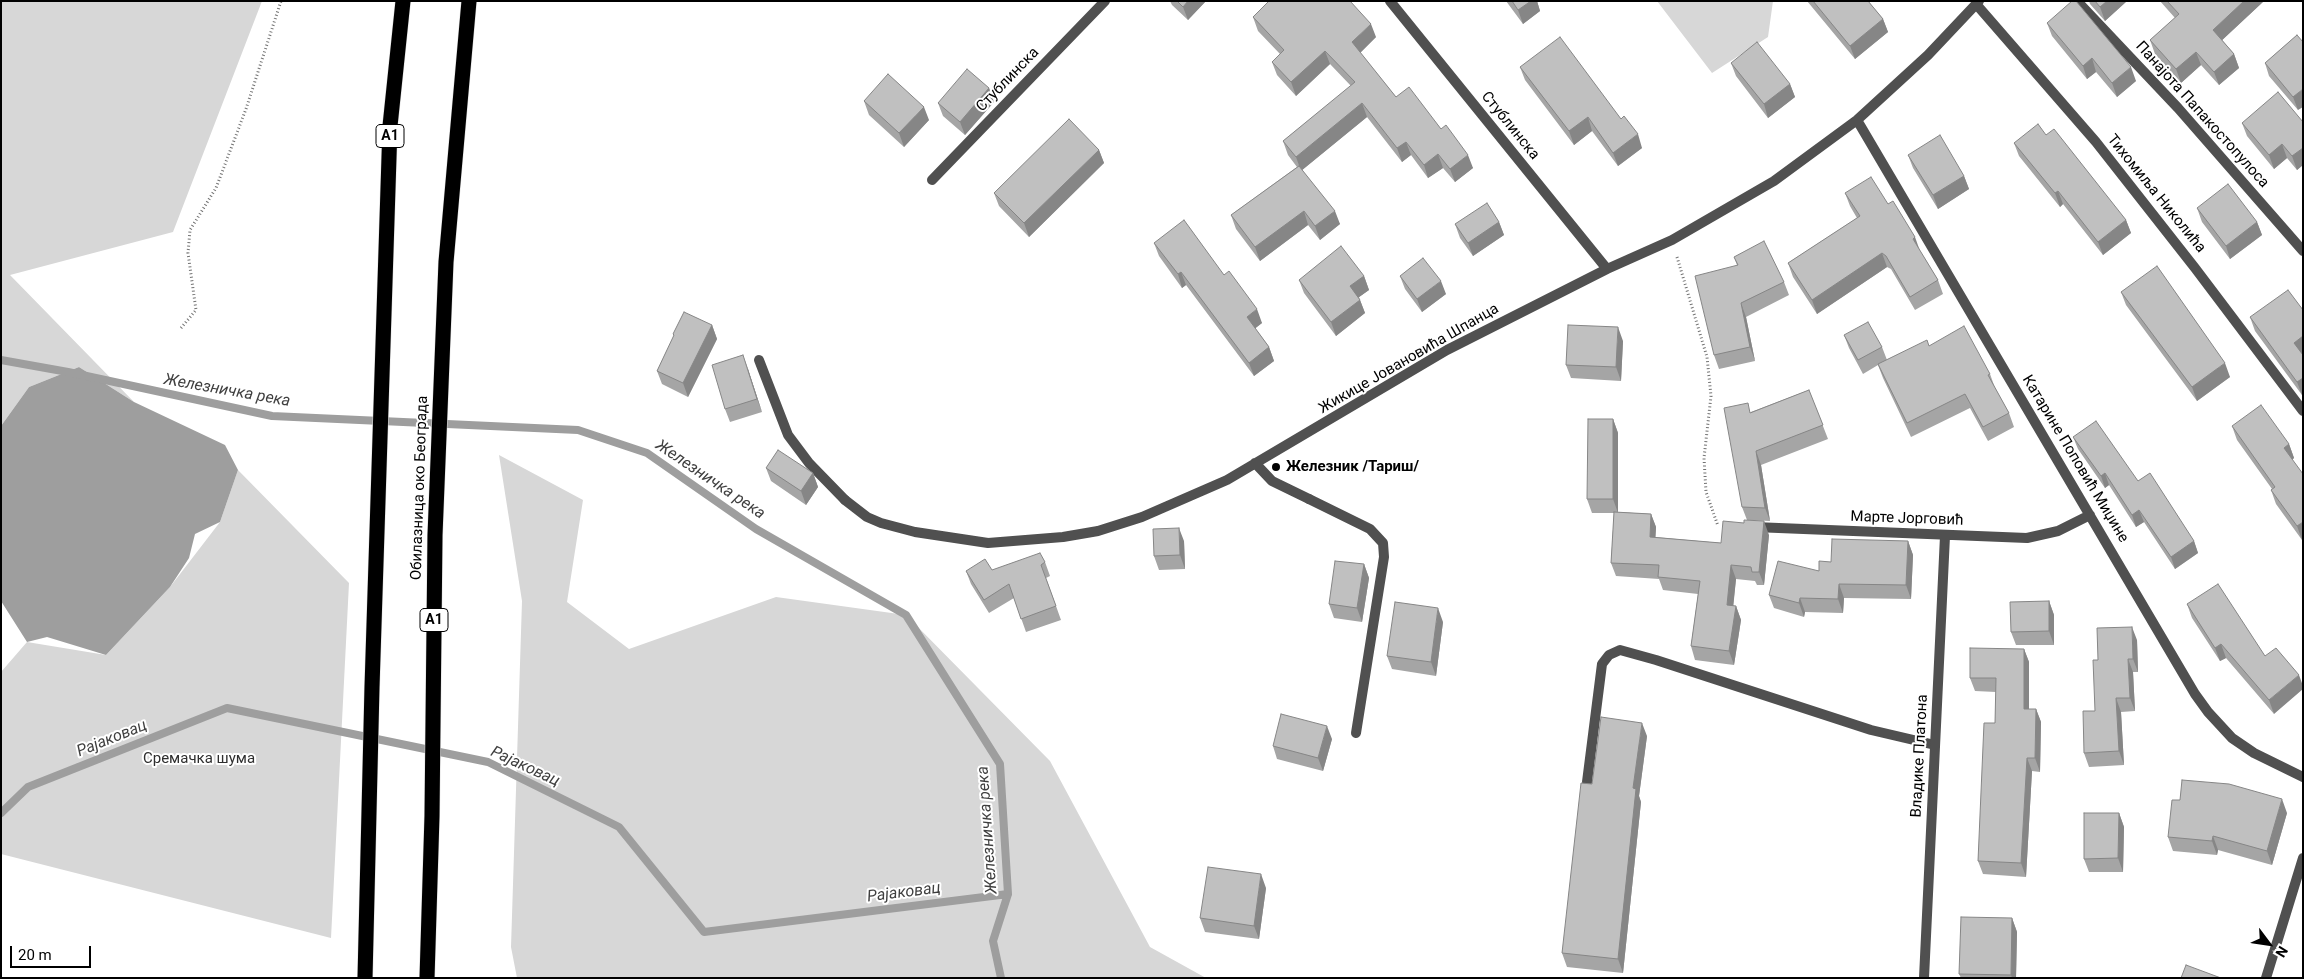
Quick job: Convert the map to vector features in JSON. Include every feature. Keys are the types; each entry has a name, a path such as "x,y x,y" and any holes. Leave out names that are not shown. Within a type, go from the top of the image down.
{"highway":[{"name":"A1","path":"365,978 390,126 402,1"},
{"name":"Обилазница око Београда","path":"427,978 432,816 435,535 446,262 470,1"}],"street":[{"name":"Стублинска","path":"932,180 1105,1"},
{"name":"Стублинска","path":"1390,1 1608,269"},
{"name":"Панајота Папакостопулоса","path":"2077,1 2178,108 2303,251"},
{"name":"Жикице Јовановића Шпанца","path":"759,360 788,435 809,463 845,500 867,517 914,532 988,543 1063,537 1098,531 1142,517 1227,480 1447,350 1608,269 1672,240 1774,181 1857,120 1900,82 1977,3"},
{"name":"Тихомиља Николића","path":"1977,3 2096,142 2195,268 2303,411"},
{"name":"Катарине Поповић Миџине","path":"1857,120 2208,712 2240,744 2303,777"},
{"path":"1255,464 1272,481 1370,530 1383,543 1384,557 1356,733"},
{"name":"Марте Јорговић","path":"1718,526 2027,538 2058,531 2090,515"},
{"name":"Владике Платона","path":"1924,978 1946,536"},
{"path":"1587,782 1602,664 1609,656 1620,650 1871,730 1936,745"},
{"path":"2266,978 2303,858"}],"path":[{"path":"181,328 196,310 188,253 190,230 216,188 246,109 281,1"},
{"path":"1672,240 1707,357 1711,396 1704,458 1706,492 1718,526"}],"green space":[{"path":"1,1 262,1 173,232 10,275 134,402 79,367 29,387 1,426"},
{"path":"1657,1 1773,1 1768,37 1712,73"},
{"path":"499,455 583,500 567,602 629,649 776,597 906,615 1050,761 1150,947 1206,978 517,978 511,947 522,601"},
{"name":"Сремачка шума","path":"238,470 349,583 331,938 1,854 1,672 27,642 106,655 170,587 220,522"}],"shaded area":[{"path":"79,367 134,402 225,445 238,470 220,522 195,534 189,558 170,587 106,655 47,637 27,642 1,601 1,426 29,387"}],"building":[{"path":"1177,1 1188,1 1183,7"},
{"path":"1269,1 1350,1 1371,24 1352,42 1396,97 1409,87 1441,129 1446,125 1468,155 1450,169 1438,154 1424,165 1406,142 1397,148 1362,103 1296,157 1283,141 1355,82 1325,51 1291,82 1272,62 1284,50 1253,17"},
{"path":"1512,1 1531,1 1518,10"},
{"path":"1813,1 1868,1 1883,19 1850,46"},
{"path":"2072,1 2076,1 2131,67 2112,83 2092,58 2083,66 2047,23"},
{"path":"2095,1 2107,1 2100,7"},
{"path":"2167,1 2244,1 2213,30 2234,54 2214,72 2196,52 2176,69 2150,40 2179,14"},
{"path":"2297,35 2303,42 2303,89 2293,97 2265,63"},
{"path":"1560,37 1621,119 1624,116 1638,134 1613,153 1588,117 1569,131 1520,67"},
{"path":"1757,42 1790,84 1764,104 1731,63"},
{"path":"967,69 989,88 960,122 938,103"},
{"path":"888,74 924,107 899,133 864,101"},
{"path":"2278,92 2303,122 2303,148 2292,156 2282,144 2269,155 2242,123"},
{"path":"1069,119 1099,150 1024,223 994,193"},
{"path":"2038,124 2046,135 2054,129 2126,220 2098,242 2058,191 2055,193 2014,143"},
{"path":"1940,135 1964,176 1933,195 1908,155"},
{"path":"1299,166 1335,211 1315,226 1304,211 1255,247 1231,215"},
{"path":"1871,177 1888,204 1893,201 1938,280 1910,297 1886,256 1882,253 1812,300 1788,263 1860,216 1845,193"},
{"path":"2228,184 2257,222 2226,246 2197,208"},
{"path":"1487,203 1499,222 1468,243 1455,224"},
{"path":"1184,220 1224,275 1229,271 1257,309 1247,317 1269,347 1249,363 1181,272 1178,274 1154,243"},
{"path":"1764,241 1784,282 1741,303 1750,347 1714,355 1695,276 1738,265 1734,257"},
{"path":"1341,246 1364,276 1350,286 1360,300 1331,322 1299,280"},
{"path":"1423,258 1441,281 1417,299 1400,276"},
{"path":"2157,266 2225,363 2192,387 2121,292"},
{"path":"2288,290 2303,310 2303,336 2294,343 2303,355 2303,378 2297,382 2250,317"},
{"path":"684,312 712,325 683,383 657,371"},
{"path":"1868,322 1882,347 1858,360 1844,335"},
{"path":"1568,325 1618,327 1616,367 1566,365"},
{"path":"1964,326 2009,413 1983,427 1965,394 1907,423 1878,364 1927,340 1929,346"},
{"path":"743,355 757,399 725,409 712,365"},
{"path":"1809,390 1823,425 1756,451 1765,508 1742,507 1724,408 1748,403 1750,413"},
{"path":"2261,405 2289,444 2284,448 2303,474 2303,522 2297,526 2271,490 2275,487 2232,426"},
{"path":"1588,419 1613,419 1613,499 1587,499"},
{"path":"2096,421 2138,481 2150,473 2194,541 2171,557 2139,510 2132,515 2105,473 2101,476 2073,437"},
{"path":"778,450 813,473 801,491 766,468"},
{"path":"1614,512 1651,514 1650,537 1721,543 1723,521 1744,523 1744,520 1764,521 1759,572 1752,572 1751,567 1731,565 1727,605 1736,606 1729,651 1691,646 1700,581 1658,577 1659,565 1611,563"},
{"path":"1179,528 1180,555 1154,556 1153,529"},
{"path":"1832,539 1908,541 1906,585 1839,584 1838,599 1800,598 1799,603 1769,595 1778,561 1819,571 1819,561 1831,562"},
{"path":"1040,553 1045,562 1041,565 1056,606 1021,619 1009,584 984,600 966,571 985,559 992,570"},
{"path":"1335,561 1364,564 1357,608 1329,604"},
{"path":"2218,584 2265,656 2276,648 2299,675 2269,700 2221,644 2215,648 2187,604"},
{"path":"2049,601 2049,631 2011,632 2010,602"},
{"path":"1395,602 1438,608 1431,662 1387,656"},
{"path":"2132,627 2133,659 2128,659 2130,698 2116,698 2119,751 2084,753 2083,711 2095,711 2093,660 2098,660 2097,628"},
{"path":"1970,648 2024,649 2024,709 2036,709 2035,758 2027,758 2021,863 1978,861 1984,723 1995,723 1996,678 1970,678"},
{"path":"1281,714 1327,726 1318,758 1273,746"},
{"path":"1601,717 1642,723 1633,788 1636,789 1618,959 1562,953 1581,783 1592,784"},
{"path":"2182,780 2229,784 2282,799 2267,851 2213,836 2212,841 2168,837 2172,800 2180,800"},
{"path":"2084,813 2119,813 2118,858 2084,859"},
{"path":"1208,867 1261,874 1254,926 1200,918"},
{"path":"1961,917 2012,918 2011,975 1959,974"},
{"path":"2186,965 2221,978 2181,978"}],"waterway":[{"name":"Железничка река","path":"1,360 68,372 272,416 578,430 647,453 756,529 906,615 1000,764 1008,894 993,941 1001,978"},
{"name":"Рајаковац","path":"1,813 28,787 227,708 488,762 619,827 704,932 1008,894"}],"place":[{"name":"Железник /Тариш/","path":"1276,467"}]}
